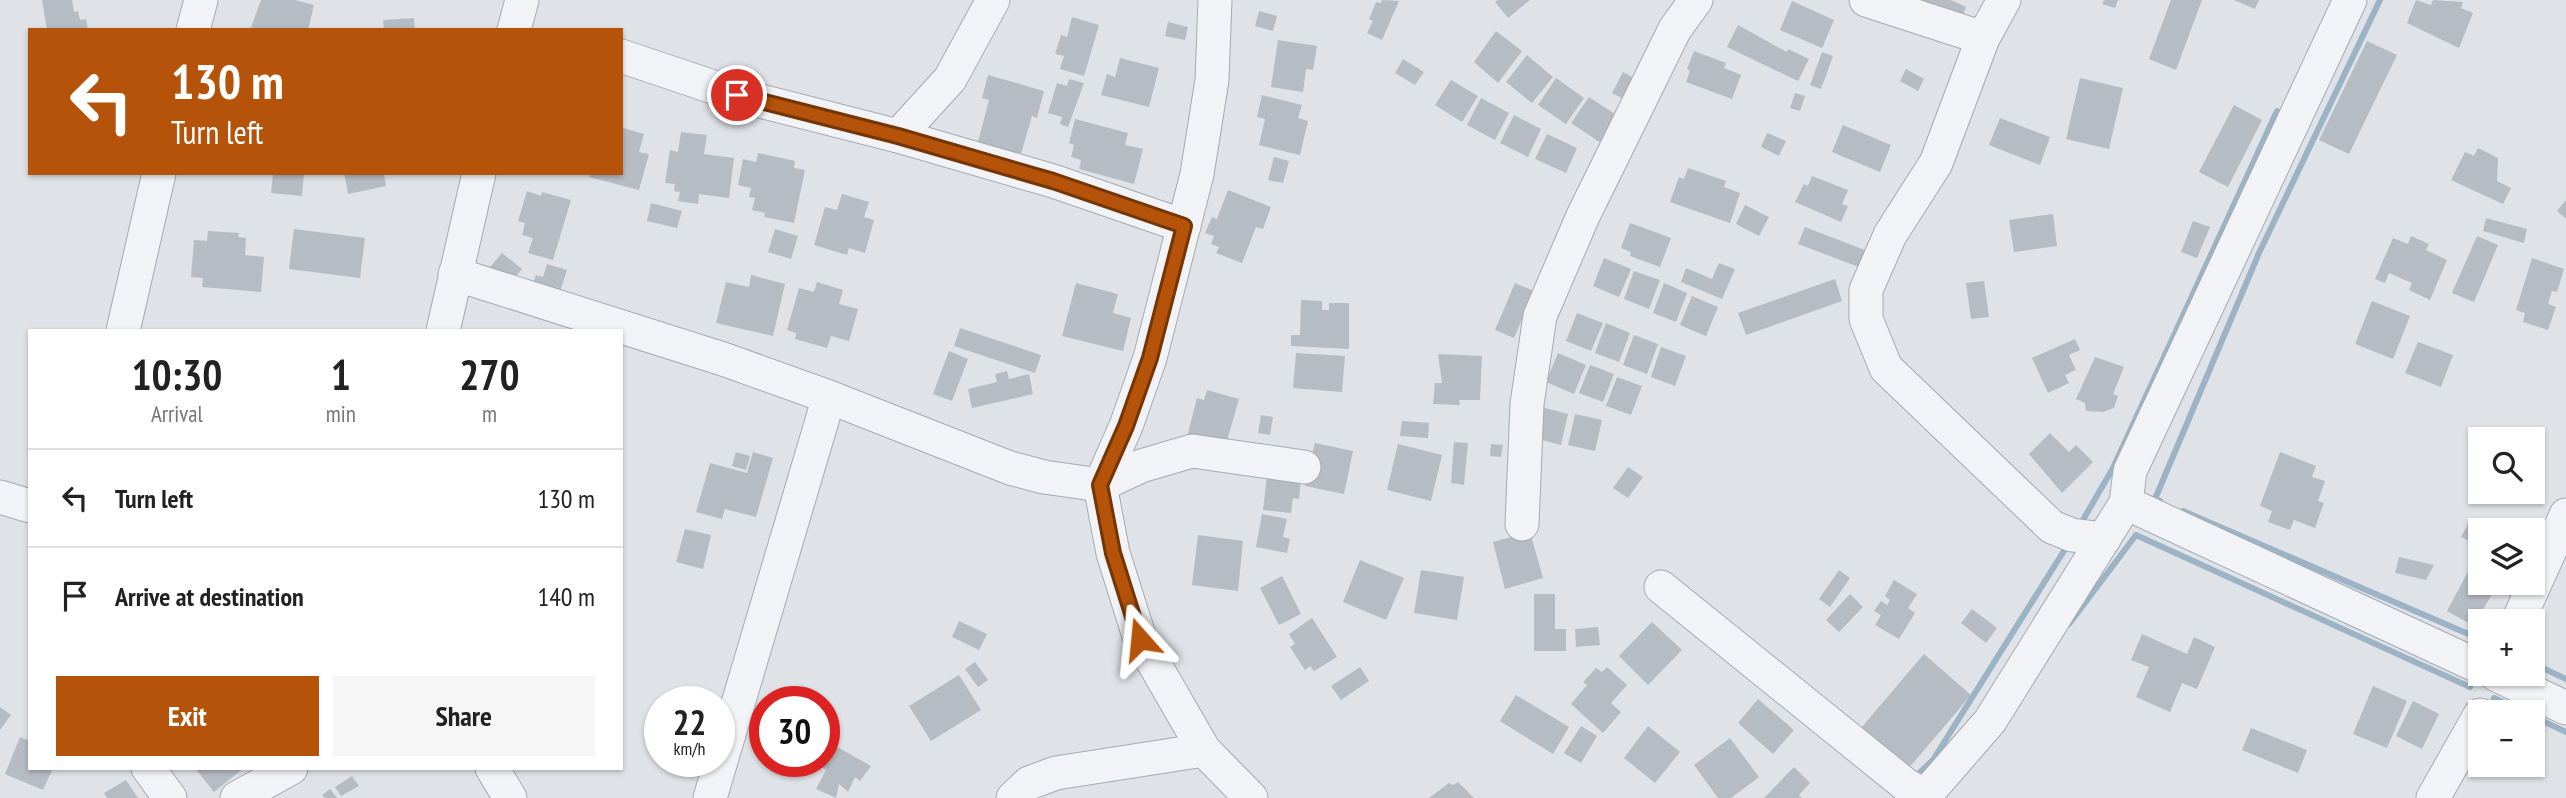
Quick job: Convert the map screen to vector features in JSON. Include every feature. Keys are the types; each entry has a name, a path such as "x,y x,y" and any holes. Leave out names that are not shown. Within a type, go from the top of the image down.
{"street":[{"path":"194,28 201,0"},
{"path":"898,136 950,79 993,0"},
{"path":"1215,0 1212,80 1197,174 1150,358 1126,426 1100,485 1113,553 1140,639 1204,750 1251,798"},
{"path":"1522,524 1526,418 1531,365 1540,316 1578,227 1675,29 1696,0"},
{"path":"1866,0 1983,38"},
{"path":"2004,0 1983,38 1936,163 1890,235 1866,290 1866,318 1886,368 2052,527 2073,535 2104,539"},
{"path":"1661,587 1924,797 1990,721 2126,503 2130,471 2350,0"},
{"path":"623,57 737,95 898,136 1053,181 1184,226"},
{"path":"122,329 159,175"},
{"path":"443,329 479,175"},
{"path":"455,274 622,329"},
{"path":"623,329 829,397 1010,468 1100,485 1141,466 1192,451 1238,460 1304,467"},
{"path":"710,798 829,397"},
{"path":"0,497 28,505"},
{"path":"2126,503 2468,661"},
{"path":"2523,609 2566,515"},
{"path":"2519,686 2566,708"},
{"path":"2433,798 2468,735"},
{"path":"1013,798 1023,787 1048,775 1204,750"},
{"path":"149,770 170,798"},
{"path":"237,798 287,770"},
{"path":"493,770 510,798"}],"building":[{"path":"42,0 72,0 74,12 78,11 80,20 86,19 88,28 47,28"},
{"path":"261,0 295,0 314,5 308,28 251,28"},
{"path":"1382,0 1399,1 1382,40 1367,33 1373,21 1369,19 1376,2 1381,3"},
{"path":"1530,0 1508,18 1495,2"},
{"path":"1901,0 1951,0 1966,7 1959,25"},
{"path":"2104,0 2118,0 2115,8 2102,4"},
{"path":"2171,0 2202,0 2176,70 2149,59"},
{"path":"2234,0 2259,0 2255,9"},
{"path":"2416,0 2431,5 2433,0 2463,2 2461,8 2473,13 2459,48 2407,23"},
{"path":"1792,1 1834,20 1822,48 1780,30"},
{"path":"1259,11 1277,16 1273,31 1255,26"},
{"path":"1072,17 1099,25 1084,76 1060,69 1064,56 1055,54 1061,35 1067,37"},
{"path":"414,18 415,28 384,28 383,20"},
{"path":"1168,22 1188,27 1185,40 1165,36"},
{"path":"1738,25 1787,52 1788,49 1809,59 1798,81 1727,47"},
{"path":"1496,31 1522,51 1498,83 1474,62"},
{"path":"1278,40 1317,46 1313,70 1306,69 1303,92 1271,87"},
{"path":"2367,41 2397,55 2349,154 2319,140"},
{"path":"1694,51 1726,63 1724,68 1741,75 1732,99 1686,82 1690,71 1687,69"},
{"path":"1822,52 1833,56 1821,89 1810,85"},
{"path":"1527,55 1553,77 1532,103 1506,82"},
{"path":"1120,58 1159,68 1149,107 1101,95 1107,74 1115,77"},
{"path":"1403,59 1424,72 1415,85 1395,73"},
{"path":"1906,69 1924,79 1918,91 1900,81"},
{"path":"1623,72 1641,82 1630,102 1612,93"},
{"path":"988,75 1044,91 1037,118 1032,116 1021,154 978,142 989,100 982,98"},
{"path":"1556,78 1584,98 1566,124 1538,105"},
{"path":"2080,78 2123,88 2109,149 2066,139"},
{"path":"1069,79 1084,83 1068,127 1060,124 1062,117 1048,113 1057,83 1067,86"},
{"path":"1451,80 1478,96 1462,122 1435,105"},
{"path":"1795,93 1805,96 1800,111 1790,108"},
{"path":"1262,95 1302,105 1298,118 1308,121 1300,155 1259,145 1265,119 1257,117"},
{"path":"1589,97 1618,116 1601,143 1571,123"},
{"path":"1481,98 1509,113 1495,140 1467,125"},
{"path":"2234,105 2262,120 2228,187 2199,172"},
{"path":"1514,115 1541,129 1528,157 1500,143"},
{"path":"2000,118 2050,137 2040,165 1989,145"},
{"path":"1075,119 1128,133 1125,145 1143,149 1134,184 1079,169 1081,160 1071,157 1074,145 1069,143"},
{"path":"1843,125 1891,145 1880,172 1832,152"},
{"path":"623,128 644,134 639,152 649,154 639,190 589,177 623,175"},
{"path":"681,132 707,135 704,154 734,158 729,198 699,194 698,204 678,201 680,192 674,191 675,184 665,183 670,150 678,152"},
{"path":"1767,133 1786,141 1779,156 1761,147"},
{"path":"1547,134 1577,148 1566,173 1535,159"},
{"path":"2478,148 2498,158 2497,181 2511,188 2503,204 2451,180 2465,152 2474,156"},
{"path":"758,153 795,161 794,168 805,170 794,223 764,217 765,213 752,210 755,198 749,197 751,188 738,185 743,159 756,162"},
{"path":"1274,157 1289,161 1283,183 1268,180"},
{"path":"1688,168 1726,181 1724,187 1740,193 1730,223 1670,202 1679,177 1684,179"},
{"path":"273,175 304,175 302,196 271,193"},
{"path":"344,175 384,175 386,186 348,194"},
{"path":"1812,176 1848,190 1842,204 1848,206 1841,222 1795,202 1804,184 1808,186"},
{"path":"1228,190 1271,207 1263,229 1256,227 1242,263 1216,253 1219,247 1211,244 1214,236 1205,233 1212,217 1217,219"},
{"path":"527,191 571,200 553,260 528,253 533,238 522,235 525,223 518,221"},
{"path":"842,194 869,202 864,217 874,220 865,253 849,248 847,255 814,245 825,207 837,210"},
{"path":"2566,200 2566,219 2557,211"},
{"path":"651,203 682,211 677,228 647,221"},
{"path":"1745,205 1769,217 1759,236 1736,224"},
{"path":"2053,214 2057,246 2014,252 2009,220"},
{"path":"2486,218 2527,229 2524,243 2483,231"},
{"path":"2193,221 2210,227 2197,258 2181,252"},
{"path":"1630,223 1671,238 1660,267 1630,256 1631,252 1621,248"},
{"path":"1805,227 1870,252 1864,269 1798,244"},
{"path":"294,229 365,238 360,278 289,269"},
{"path":"775,229 798,236 791,259 768,252"},
{"path":"208,231 239,233 238,237 246,238 245,255 264,257 261,292 202,287 203,278 191,277 194,240 207,241"},
{"path":"2411,236 2429,244 2426,250 2447,260 2430,300 2409,290 2412,283 2389,273 2385,283 2375,279 2393,238 2408,244"},
{"path":"2477,236 2498,245 2474,302 2452,293"},
{"path":"502,253 522,269 511,283 490,267"},
{"path":"1604,258 1631,269 1619,297 1593,286"},
{"path":"2532,258 2564,269 2557,292 2552,291 2548,304 2556,307 2548,330 2523,322 2525,313 2516,310"},
{"path":"1719,263 1735,269 1722,299 1681,282 1686,268 1712,279"},
{"path":"547,264 567,270 559,295 532,286 536,275 543,277"},
{"path":"1634,271 1660,280 1649,309 1624,299"},
{"path":"751,275 785,284 773,336 716,323 726,282 749,287"},
{"path":"1835,279 1842,301 1746,335 1738,313"},
{"path":"1984,281 1989,317 1971,319 1966,283"},
{"path":"817,282 843,290 839,304 858,309 849,341 831,336 827,348 795,339 796,333 787,330 799,288 814,292"},
{"path":"1076,283 1118,294 1113,313 1131,318 1123,351 1062,336"},
{"path":"1515,283 1534,291 1514,338 1495,330"},
{"path":"1664,283 1687,293 1676,322 1653,313"},
{"path":"1692,296 1718,307 1706,336 1680,325"},
{"path":"1301,300 1322,301 1322,310 1329,310 1329,303 1349,303 1349,349 1291,346 1291,335 1300,335"},
{"path":"2372,301 2410,316 2393,359 2355,344"},
{"path":"1577,313 1603,323 1591,351 1566,341"},
{"path":"1606,323 1630,333 1619,362 1595,353"},
{"path":"960,328 1041,355 1035,373 954,346"},
{"path":"1634,335 1658,344 1647,374 1623,365"},
{"path":"2075,339 2080,350 2069,355 2076,370 2065,375 2069,383 2048,393 2032,358"},
{"path":"2418,342 2453,355 2441,387 2405,373"},
{"path":"1661,347 1686,356 1675,386 1651,377"},
{"path":"949,351 968,359 952,401 933,394"},
{"path":"1296,353 1345,356 1342,392 1293,388"},
{"path":"1558,353 1586,365 1574,394 1546,382"},
{"path":"1438,354 1482,356 1480,400 1459,400 1460,405 1433,404 1435,383 1442,383"},
{"path":"2095,357 2124,367 2113,394 2118,396 2114,408 2103,412 2086,411 2085,403 2076,399"},
{"path":"1590,365 1614,374 1603,402 1579,393"},
{"path":"1007,371 1009,379 1029,374 1033,394 972,408 968,389 997,382 995,374"},
{"path":"1617,377 1642,386 1631,415 1606,406"},
{"path":"1207,390 1239,399 1225,448 1187,437 1197,398 1204,400"},
{"path":"1541,407 1568,414 1561,445 1534,438"},
{"path":"1575,414 1602,420 1595,451 1568,445"},
{"path":"1261,415 1273,417 1270,435 1258,433"},
{"path":"1402,421 1429,423 1428,438 1400,436"},
{"path":"2050,433 2069,452 2076,445 2093,462 2062,493 2029,454"},
{"path":"1454,442 1468,443 1464,485 1451,483"},
{"path":"1315,443 1353,451 1344,494 1305,486"},
{"path":"1398,444 1442,455 1431,501 1387,490"},
{"path":"1491,444 1503,445 1501,457 1490,456"},
{"path":"736,452 750,456 746,470 732,466"},
{"path":"753,452 773,458 756,517 725,509 722,519 696,512 710,463 747,473"},
{"path":"2280,452 2316,466 2312,477 2325,481 2318,501 2324,503 2315,528 2294,520 2290,530 2268,522 2272,511 2260,506"},
{"path":"1628,467 1643,477 1628,498 1613,488"},
{"path":"1267,475 1301,479 1299,499 1293,498 1291,513 1263,510"},
{"path":"1262,514 1287,519 1283,537 1290,539 1287,553 1256,547"},
{"path":"2468,524 2468,541 2461,537"},
{"path":"685,529 711,535 703,569 676,562"},
{"path":"1530,532 1543,578 1505,589 1493,542"},
{"path":"1198,535 1243,541 1238,591 1192,585"},
{"path":"2399,557 2434,565 2426,580 2395,573"},
{"path":"1360,560 1404,578 1386,620 1343,602"},
{"path":"1421,570 1464,577 1457,620 1414,613"},
{"path":"1839,570 1850,578 1830,607 1819,599"},
{"path":"2468,572 2468,595 2491,595 2483,609 2468,609 2468,623 2447,611"},
{"path":"1282,576 1301,614 1279,625 1260,588"},
{"path":"1894,580 1917,594 1908,608 1915,613 1899,639 1875,625 1881,615 1874,611 1881,601 1887,605 1890,600 1885,596"},
{"path":"1534,594 1555,594 1555,629 1566,629 1566,651 1534,651"},
{"path":"1850,594 1863,607 1839,632 1826,620"},
{"path":"1972,609 1997,628 1986,643 1961,623"},
{"path":"1312,618 1337,657 1314,671 1310,666 1305,670 1290,647 1295,644 1289,634"},
{"path":"959,621 987,634 979,650 952,637"},
{"path":"1652,622 1682,650 1648,685 1619,656"},
{"path":"1598,627 1600,645 1576,647 1575,629"},
{"path":"2142,634 2187,654 2194,637 2215,647 2197,689 2182,683 2170,712 2136,697 2149,667 2131,660"},
{"path":"1924,654 1971,695 1908,769 1861,728"},
{"path":"975,662 988,680 978,687 965,669"},
{"path":"1360,667 1369,681 1341,700 1331,686"},
{"path":"1607,667 1627,685 1611,703 1621,712 1603,733 1571,704 1587,685 1583,682 1596,668 1602,672"},
{"path":"959,675 981,710 931,741 909,706"},
{"path":"2373,686 2407,701 2387,748 2353,734"},
{"path":"1516,695 1569,727 1553,754 1500,721"},
{"path":"1758,699 1794,730 1773,754 1738,723"},
{"path":"2413,701 2439,714 2422,749 2396,736"},
{"path":"0,707 11,715 0,730"},
{"path":"1581,726 1597,736 1581,763 1564,753"},
{"path":"1648,726 1680,752 1655,783 1624,758"},
{"path":"2251,728 2307,750 2298,773 2242,750"},
{"path":"20,737 28,740 28,770 52,770 43,790 5,774"},
{"path":"1730,738 1759,777 1731,798 1718,798 1694,765"},
{"path":"840,749 871,766 860,781 855,777 848,792 839,784 836,798 816,789 822,777 840,777"},
{"path":"1794,767 1810,783 1799,795 1802,798 1764,798"},
{"path":"197,770 242,770 214,792"},
{"path":"352,776 359,786 341,796 335,787"},
{"path":"126,780 138,798 107,798 104,793"},
{"path":"1458,782 1474,798 1429,798 1449,783 1453,785"},
{"path":"330,789 337,798 325,798 322,795"}],"waterway":[{"path":"2160,501 2155,499 2259,253 2380,0"},
{"path":"2080,525 2113,468 2277,111"},
{"path":"2183,511 2468,634"},
{"path":"2069,624 2136,535 2470,687"},
{"path":"1915,777 1933,760 2067,546"},
{"path":"2545,669 2566,679"},
{"path":"2494,698 2498,700"},
{"path":"2545,722 2566,732"}],"route":[{"path":"737,95 834,122 898,136 1053,181 1184,226 1150,358 1126,426 1100,485 1113,553 1140,639"}]}
